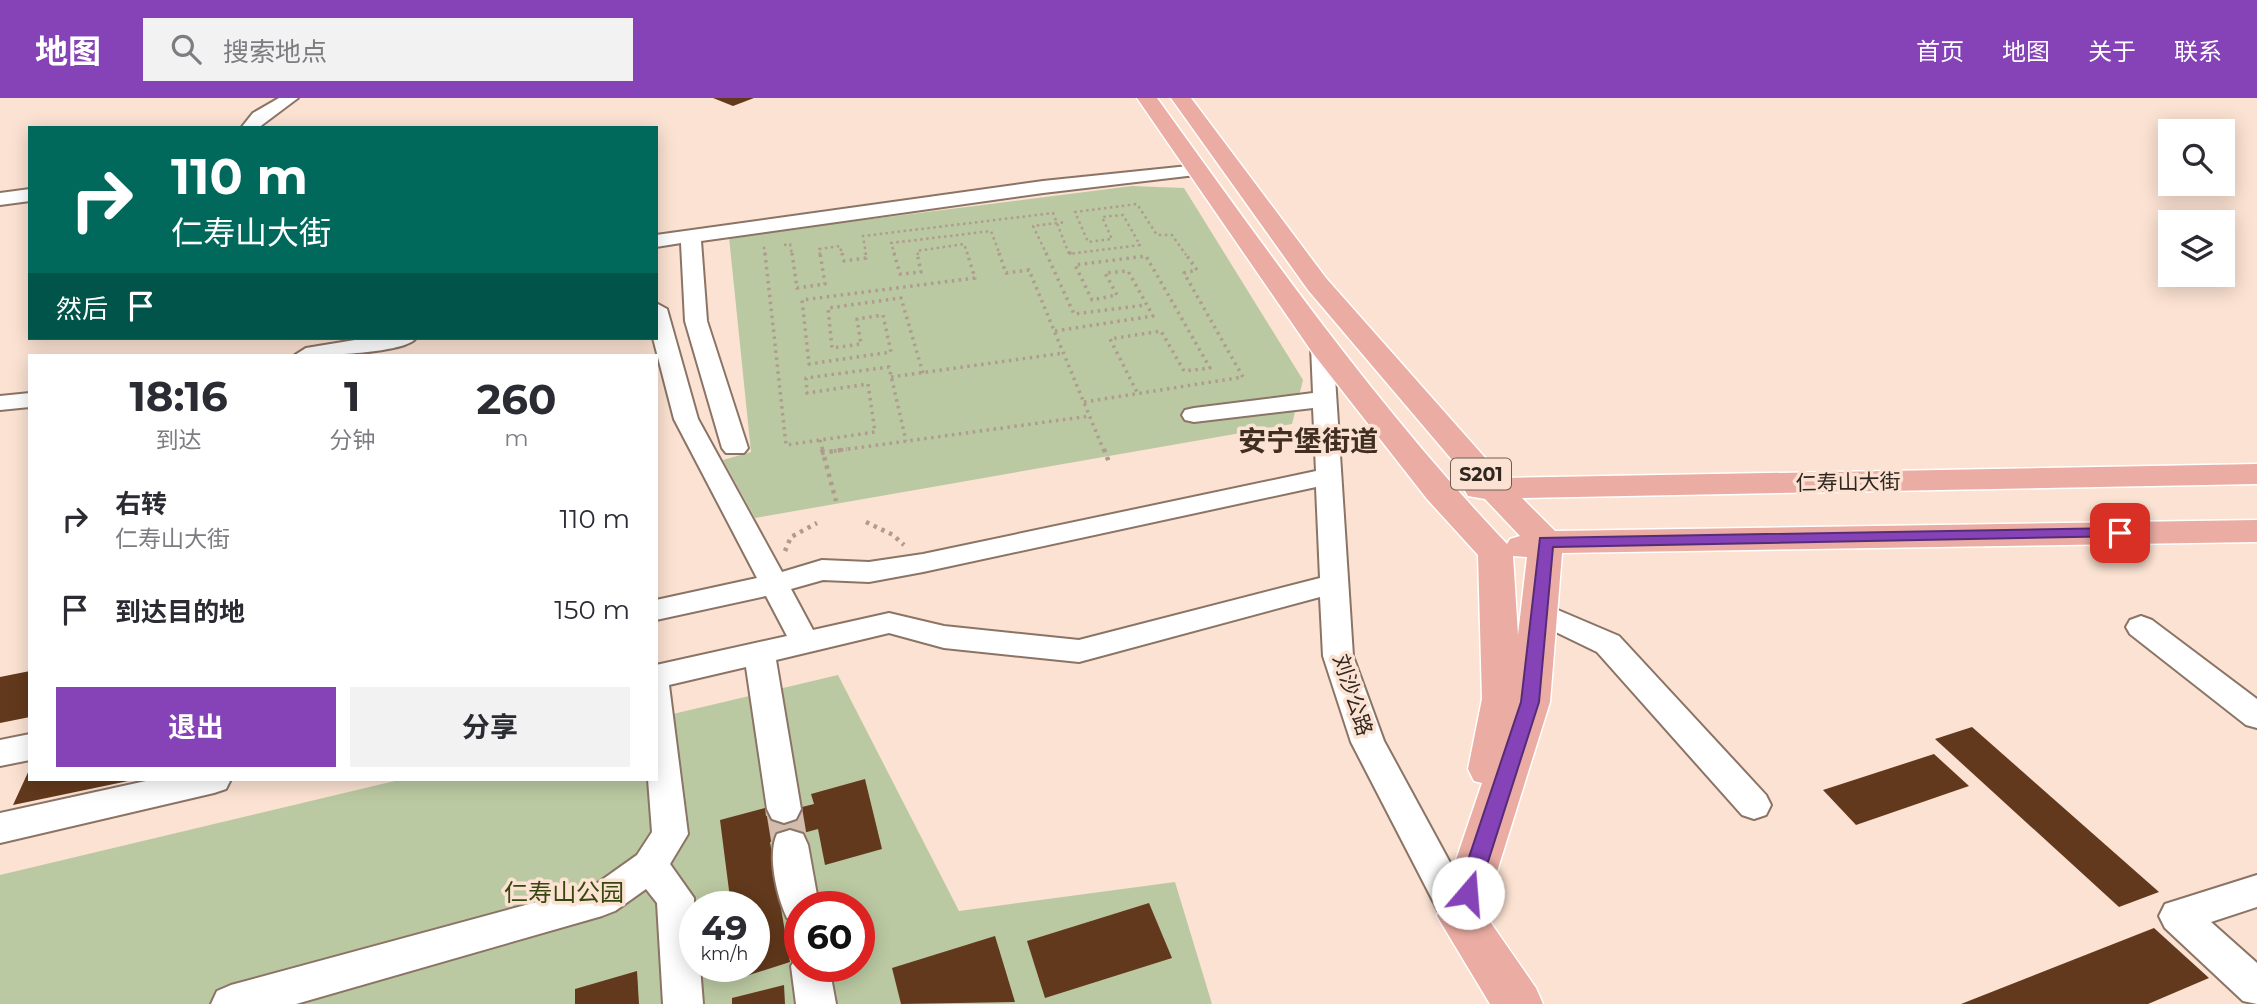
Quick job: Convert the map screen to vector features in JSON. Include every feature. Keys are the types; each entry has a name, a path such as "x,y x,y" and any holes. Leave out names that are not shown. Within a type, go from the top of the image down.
{"main road":[{"name":"S201","path":"1147,98 1322,346 1440,492 1495,553"},
{"name":"S201","path":"1181,98 1317,284 1493,488 1546,542"},
{"name":"仁寿山大街","path":"1440,492 1493,488 2257,474"},
{"path":"1460,916 1502,699 1495,553 1546,542 2257,531"},
{"path":"1460,916 1530,702 1546,542"},
{"name":"刘沙公路","path":"1460,916 1518,1004"}],"street":[{"path":"251,126 259,117 290,98"},
{"path":"658,241 1044,187 1198,170"},
{"path":"0,199 28,195"},
{"path":"691,236 696,321 735,448"},
{"path":"658,316 686,419 805,642"},
{"path":"312,354 393,340"},
{"name":"刘沙公路","path":"1322,346 1338,656 1368,742 1460,916"},
{"path":"1194,415 1325,399"},
{"path":"0,403 28,400"},
{"path":"658,610 774,584 822,570 869,572 923,563 1329,476"},
{"path":"658,677 889,623 944,637 1079,651 1333,584"},
{"path":"1539,612 1608,645 1754,805"},
{"path":"2141,627 2257,716"},
{"path":"759,653 784,809"},
{"path":"231,1004 602,900 650,866 670,834 658,711"},
{"path":"0,753 28,747"},
{"path":"0,828 206,781"},
{"path":"790,845 798,891"},
{"path":"650,866 675,898 683,1004"},
{"path":"2257,891 2178,916 2257,988"},
{"path":"813,982 816,1004"}],"path":[{"path":"905,441 889,367 806,377 807,393 868,384 875,432 786,445 764,247 790,244 797,288 825,284 820,249 840,246 844,261 866,258 863,236 1053,213 1069,254 1140,245 1123,215 1102,217 1112,239 1088,242 1075,212 1137,204 1157,235 1172,234 1197,270 1184,272 1243,376 1084,402"},
{"path":"1066,222 1033,226 1074,314 1146,304"},
{"path":"923,373 901,298 828,308 832,348 861,344 857,319 883,314 891,352 809,364 802,300 975,278 964,244 917,251 921,272 900,275 891,243 991,231 1006,273 1029,270 1111,465"},
{"path":"1055,331 1153,316 1128,271 1105,273 1117,295 1092,300 1075,265 1146,257 1210,368 1184,371 1161,331 1110,339 1138,394"},
{"path":"891,377 1064,353"},
{"path":"821,453 1090,416"},
{"path":"820,440 821,453 836,501"},
{"path":"866,522 893,535 923,563"},
{"path":"774,584 791,537 817,523"}],"green space":[{"path":"1132,186 1184,188 1303,380 1292,424 755,518 723,460 751,452 729,237"},
{"name":"仁寿山公园","path":"838,675 959,911 1175,882 1212,1004 0,1004 0,875 395,781 658,781 658,718"}],"building":[{"path":"713,98 754,98 733,106"},
{"path":"28,671 28,717 0,723 0,677"},
{"path":"1972,727 2159,892 2119,907 1935,739"},
{"path":"1934,754 1969,786 1856,825 1823,790"},
{"path":"28,772 28,781 128,781 13,805"},
{"path":"865,779 882,849 825,865 818,829 770,842 784,926 784,964 770,968 770,891 729,891 720,820 765,808 766,816 814,804 811,794"},
{"path":"1149,903 1172,958 1045,998 1027,941"},
{"path":"2154,928 2209,978 2148,1004 1961,1004"},
{"path":"995,936 1015,1002 901,1004 892,968"},
{"path":"637,971 639,1004 575,1004 575,989"},
{"path":"784,985 785,1004 732,1004 732,998"}],"tunnel":[{"path":"784,809 790,845"}],"district":[{"name":"安宁堡街道","path":"1308,441"}],"route":[{"path":"1468,893 1530,702 1546,542 2120,533"}]}
